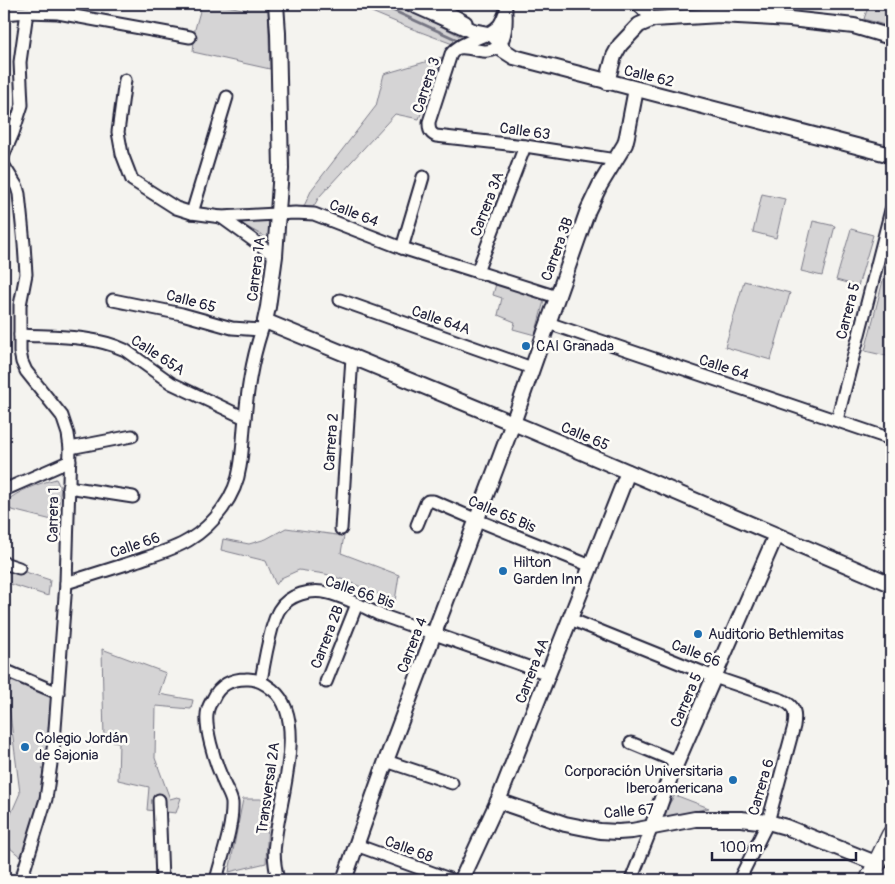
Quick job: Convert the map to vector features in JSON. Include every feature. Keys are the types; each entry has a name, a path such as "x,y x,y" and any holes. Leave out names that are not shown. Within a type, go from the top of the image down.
{"main road":[{"path":"869,880 891,835"},
{"path":"888,880 891,876"}],"street":[{"name":"Carrera 1A","path":"208,526 226,502 237,481 255,348 268,306 275,256 281,168 276,4"},
{"name":"Calle 62","path":"412,4 480,32 493,35 503,50 514,57 891,155"},
{"path":"434,4 480,32"},
{"path":"637,4 653,20"},
{"name":"Carrera 3","path":"431,133 429,122 451,54 480,32 493,30 498,25 506,7"},
{"name":"Carrera 3","path":"458,48 491,51 496,48 506,33 506,7"},
{"path":"607,82 614,56 620,45 639,26 653,20 721,9 854,26 891,37"},
{"path":"4,14 27,12 58,13 190,37"},
{"path":"4,154 22,105 20,62 27,12"},
{"name":"Calle 64","path":"125,80 118,132 122,154 132,180 176,208 192,213 221,217 314,214 402,248 557,297"},
{"name":"Carrera 3B","path":"513,423 594,195 625,144 636,89"},
{"path":"192,213 227,97"},
{"name":"Calle 63","path":"431,133 436,136 525,146 616,160"},
{"name":"Carrera 3A","path":"477,272 525,146"},
{"name":"Carrera 1","path":"4,166 19,194 24,244 26,274 20,305 20,352 22,362 26,371 62,416 70,448 66,583 54,742 46,799 21,880"},
{"path":"402,248 423,177"},
{"name":"Carrera 5","path":"837,420 891,210"},
{"name":"Calle 64","path":"221,217 275,256"},
{"name":"Calle 65","path":"113,300 182,314 225,327 263,325 352,356 891,584"},
{"name":"Calle 64A","path":"340,300 532,368"},
{"name":"Calle 64","path":"548,324 891,438"},
{"name":"Calle 65A","path":"20,335 97,340 111,344 125,350 171,383 245,418"},
{"name":"Carrera 2","path":"341,529 352,356"},
{"name":"Carrera 4","path":"344,880 386,760 513,423"},
{"path":"70,448 132,436"},
{"path":"4,490 70,461"},
{"name":"Carrera 4A","path":"463,880 498,801 628,472"},
{"path":"68,487 134,497"},
{"name":"Calle 65 Bis","path":"417,526 424,506 430,500 591,566"},
{"name":"Calle 66","path":"66,583 180,544 208,526"},
{"name":"Carrera 5","path":"631,880 666,787 776,535"},
{"path":"4,563 19,568"},
{"name":"Calle 66 Bis","path":"261,681 265,653 279,610 285,602 305,592 329,593 378,614 548,674"},
{"name":"Carrera 2B","path":"326,682 357,604"},
{"name":"Calle 66","path":"570,619 714,677 789,703 795,716 794,726"},
{"path":"4,670 58,693"},
{"path":"216,880 229,828 232,801 221,778 207,732 206,719 208,708 216,692 225,684 237,679 249,678 261,681"},
{"name":"Transversal 2A","path":"261,681 280,696 287,709 291,742 288,770 274,843 278,880"},
{"name":"Carrera 6","path":"738,880 768,822 794,726"},
{"path":"631,743 677,762"},
{"path":"386,760 452,783"},
{"path":"159,800 162,880"},
{"name":"Calle 67","path":"498,801 551,819 600,831 618,832 710,818 768,822 786,827 878,864"},
{"name":"Calle 68","path":"356,845 452,880"}],"shaded area":[{"path":"202,4 218,4 247,10 249,4 268,4 270,69 193,52 195,29"},
{"path":"359,4 397,4 462,37 458,46 367,10"},
{"path":"869,4 891,4 891,27 864,19"},
{"path":"442,57 419,119 395,114 319,197 314,206 304,206 312,189 376,106 384,74"},
{"path":"762,194 785,199 776,238 753,232"},
{"path":"269,221 269,239 238,222"},
{"path":"813,221 835,226 822,276 801,271"},
{"path":"851,229 873,235 858,286 836,280"},
{"path":"891,249 891,357 865,351"},
{"path":"497,280 545,297 535,335 513,329 515,322 498,315 502,298 493,295"},
{"path":"744,281 790,293 771,360 725,347"},
{"path":"56,479 61,489 56,521 4,508 4,503 16,494 35,485"},
{"path":"286,528 344,536 341,553 399,575 395,601 344,580 325,574 299,570 281,578 276,585 266,561 221,550 223,539 249,544 266,539"},
{"path":"4,565 50,580 48,596 4,582"},
{"path":"102,649 166,673 159,694 193,700 191,709 156,706 155,758 170,799 181,798 176,813 147,810 149,787 118,780 119,742 104,740"},
{"name":"Colegio Jordán de Sajonia","path":"4,674 54,696 39,799 22,858 4,843 4,830 20,793 9,706 4,703"},
{"path":"675,795 709,808 659,819"},
{"path":"243,799 269,799 266,863 229,872"}],"waterway":[{"path":"379,4 462,42"}],"place":[{"name":"CAI Granada","path":"526,346"},
{"name":"Hilton Garden Inn","path":"503,571"},
{"name":"Auditorio Bethlemitas","path":"698,634"},
{"name":"Colegio Jordán de Sajonia","path":"25,747"},
{"name":"Corporación Universitaria Iberoamericana","path":"733,780"}]}
